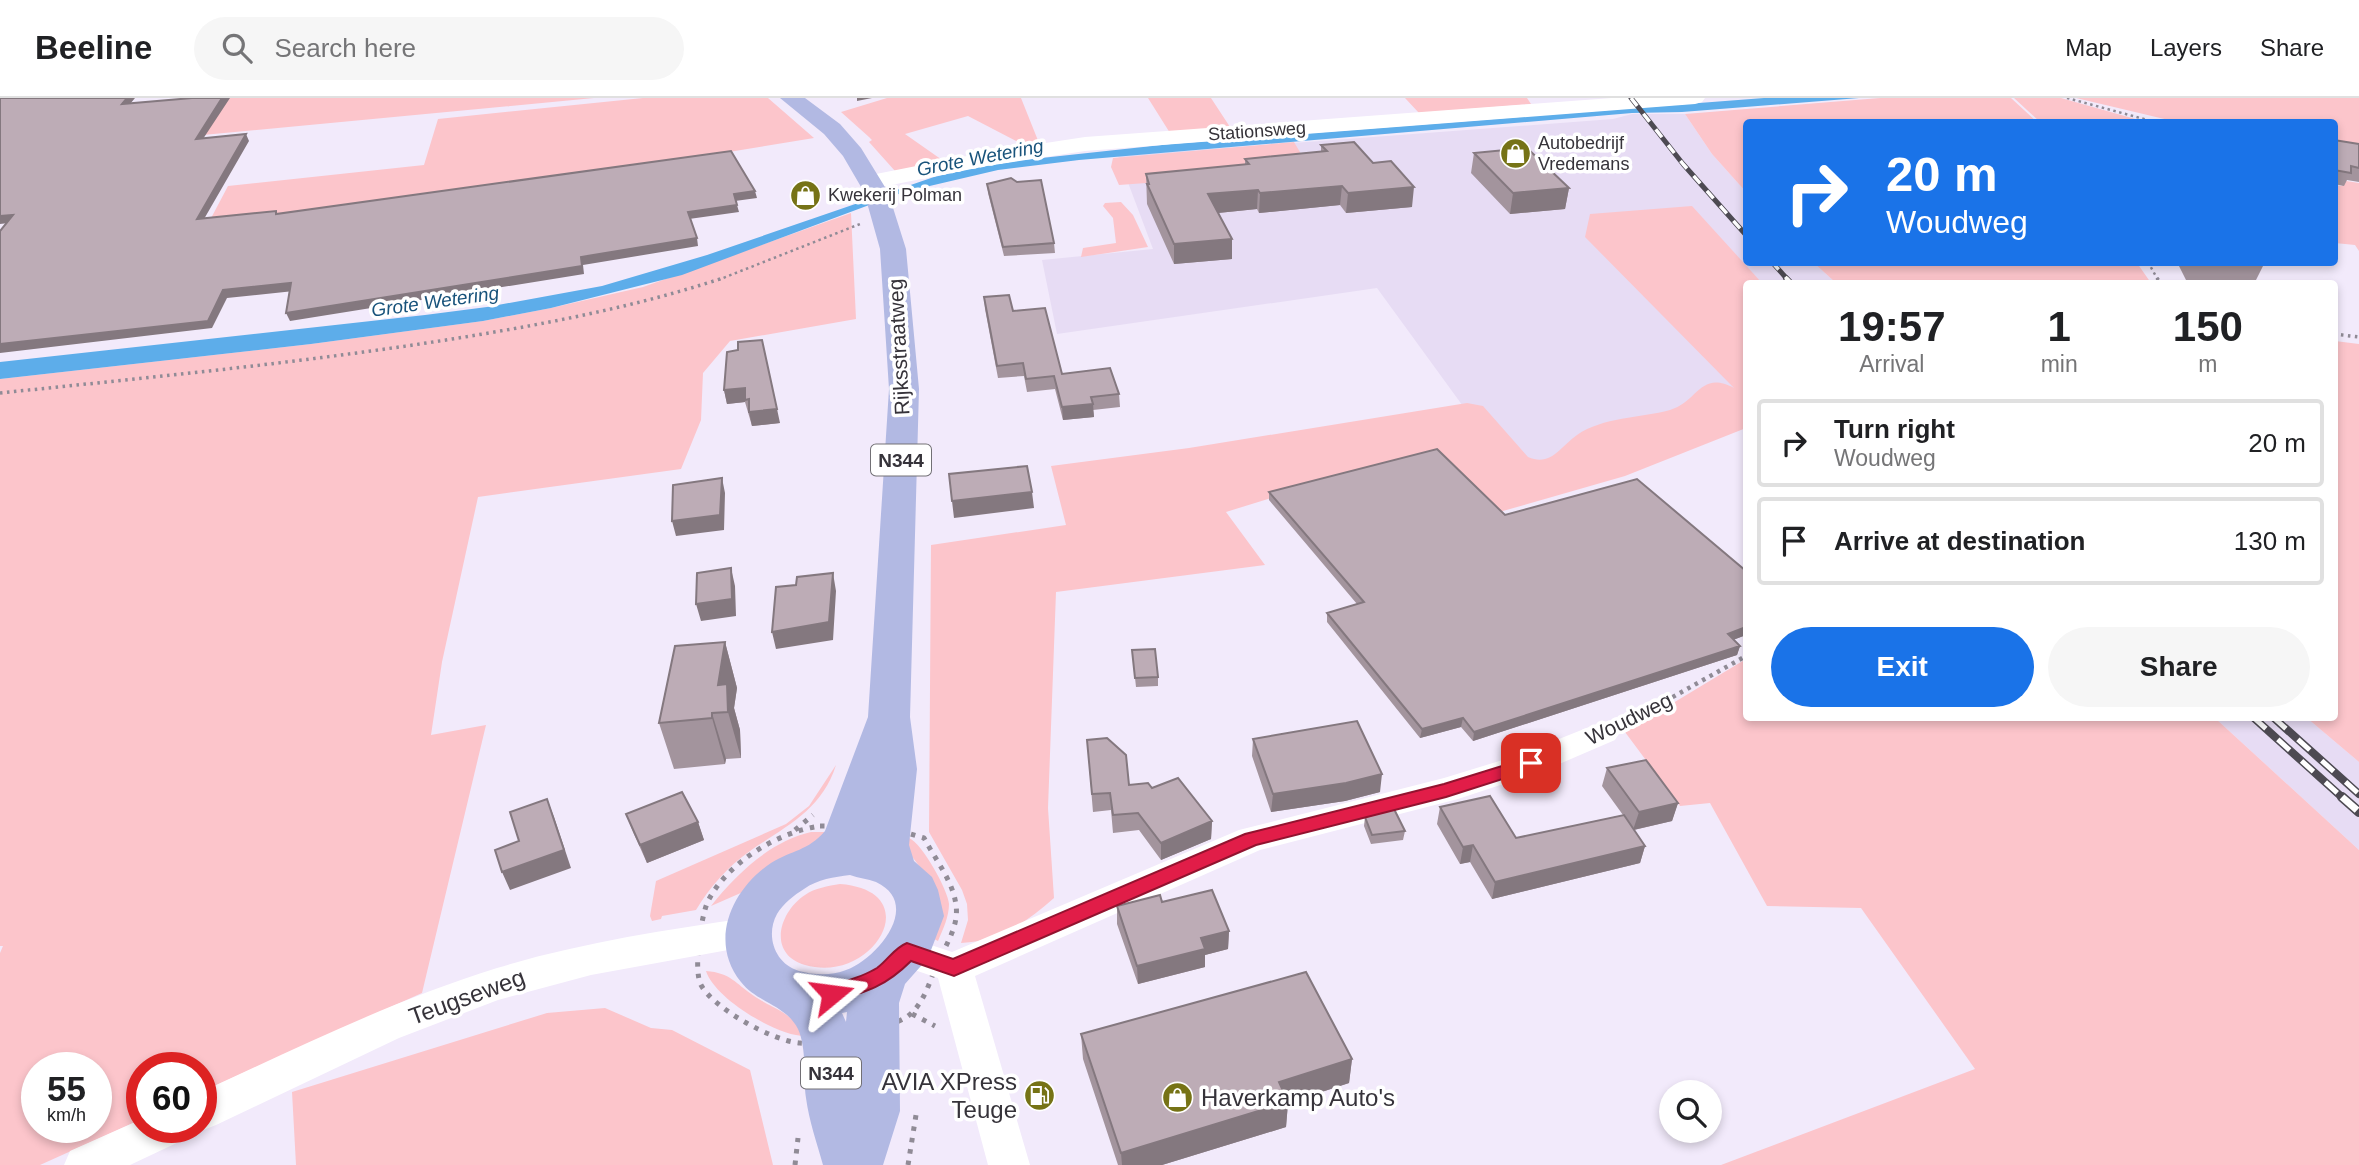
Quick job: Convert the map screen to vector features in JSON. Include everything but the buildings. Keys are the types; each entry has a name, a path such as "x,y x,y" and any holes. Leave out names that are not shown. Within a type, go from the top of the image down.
{"main road":[{"name":"Rijksstraatweg","path":"791,98 832,129 853,153 893,249 904,389 889,717 896,769 886,845 894,870"},
{"name":"Rijksstraatweg","path":"806,847 830,856 845,839 889,717"},
{"name":"N344","path":"853,1165 874,1104 871,1010 879,984 897,962 919,929 920,906 911,886 894,870 867,860 806,847 788,876 765,896 756,908 748,933 748,948 753,963 777,985 794,992 813,995 852,990 897,962"},
{"name":"N344","path":"794,992 814,1009 826,1032 834,1110 853,1165"}],"street":[{"name":"Stationsweg","path":"873,201 988,159 1085,144 1695,98"},
{"name":"Woudweg","path":"954,968 1251,839 1446,790 1531,763 1604,732"},
{"name":"Teugseweg","path":"217,1105 402,1020 495,985 557,967 748,933"},
{"path":"897,962 954,968 1009,1165"},
{"path":"85,1165 133,1143"}],"path":[{"path":"2067,98 2144,119"},
{"path":"0,393 305,359 528,328 677,292 758,266 825,239 845,227 873,201"},
{"path":"2338,334 2359,337"},
{"name":"Woudweg","path":"1604,732 1635,719 1743,658"},
{"path":"806,847 817,812"}],"shaded area":[{"path":"187,98 594,98 118,143 166,134"},
{"path":"643,98 768,98 814,138 496,190 209,222 228,186 424,165 438,119"},
{"path":"887,98 1021,98 1039,143 1022,144 968,116 905,134 945,162 895,171 869,142 872,140 841,112"},
{"path":"1148,98 1211,98 1230,127 1170,133"},
{"path":"1405,98 1527,98 1531,104 1419,113"},
{"path":"1880,98 2011,98 2034,119 1743,119 1743,189 1712,154 1685,114"},
{"path":"2014,98 2061,98 2135,119 2037,119"},
{"path":"2076,98 2359,98 2359,146 2338,142 2338,119 2164,119"},
{"path":"1632,114 1685,114 1712,154 1743,189 1743,263 1739,259 1743,396 1532,501 1377,288 1057,334 1042,260 1153,249 1118,156 1613,119"},
{"path":"1294,142 1310,169 1308,171 1119,185 1111,167 1113,158"},
{"path":"2340,180 2359,183 2359,251 2355,245 2338,243 2338,186 2342,186"},
{"path":"1121,202 1133,215 1148,247 1081,257 1083,248 1116,243 1113,218 1103,206 1105,203"},
{"path":"1692,206 1743,262 1743,266 1747,266 1759,280 1743,280 1743,429 1625,476 1489,515 1274,497 1226,512 1265,565 1056,592 1048,808 1054,898 1012,929 988,939 961,943 968,920 967,904 962,890 929,832 931,545 1066,525 1051,466 1189,448 1467,403 1483,406 1528,457 1543,459 1555,454 1587,429 1670,410 1687,401 1706,385 1723,383 1734,388 1585,237 1590,214"},
{"path":"851,213 856,319 730,341 703,373 701,420 681,469 478,497 442,662 431,735 486,725 422,993 217,1085 217,1052 126,1052 126,1126 112,1133 112,1052 21,1052 21,1143 89,1143 40,1165 0,1165 0,953 3,946 0,946 0,379 311,344 483,321 643,287"},
{"path":"1746,266 1817,266 1833,280 1759,280"},
{"path":"1817,266 2139,266 2149,280 1833,280"},
{"path":"2338,341 2359,344 2359,762 2311,721 2338,721"},
{"path":"1743,661 1743,721 2218,721 2359,850 2359,1165 1721,1165 1975,1069 1861,908 1767,906 1710,803 1680,806 1625,732"},
{"path":"2218,721 2311,721 2359,762 2359,850"},
{"path":"836,765 830,781 812,805 726,871 696,910 662,916 661,919 652,921 650,916 656,881 786,824 809,806"},
{"path":"811,832 831,832 743,892 711,906 755,860 796,836"},
{"path":"909,838 927,857 948,897 948,914 938,941 934,939 926,875 907,850"},
{"path":"840,884 867,890 882,902 886,918 881,935 869,950 852,962 830,968 805,965 793,960 785,952 781,942 781,932 789,912 796,902 809,893"},
{"path":"706,971 732,979 782,1012 805,1036 779,1030 748,1014 721,993"},
{"path":"605,1008 651,1028 672,1030 750,1070 773,1165 296,1165 292,1092 547,1013"}],"water":[{"path":"1764,98 1859,98 1682,112 1632,113 1079,160 998,170 904,192 682,275 551,308 483,321 311,344 0,379 0,362 425,315 487,307 602,286 707,255 934,177 995,163 1171,144"}],"railway":[{"path":"1631,98 1683,164 1743,232"},
{"path":"1776,266 1788,280"},
{"path":"2257,721 2344,799"},
{"path":"2277,721 2359,794"},
{"path":"2342,797 2359,812"}],"place":[{"name":"Autobedrijf Vredemans","path":"1515,153"},
{"name":"Kwekerij Polman","path":"805,195"},
{"name":"AVIA XPress Teuge","path":"1040,1096"},
{"name":"Haverkamp Auto's","path":"1178,1098"}],"route":[{"path":"832,994 871,982 887,972 907,952 954,968 1251,839 1446,790 1531,763"}],"water label":[{"name":"Grote Wetering","path":"980,157"},
{"name":"Grote Wetering","path":"435,301"}]}
